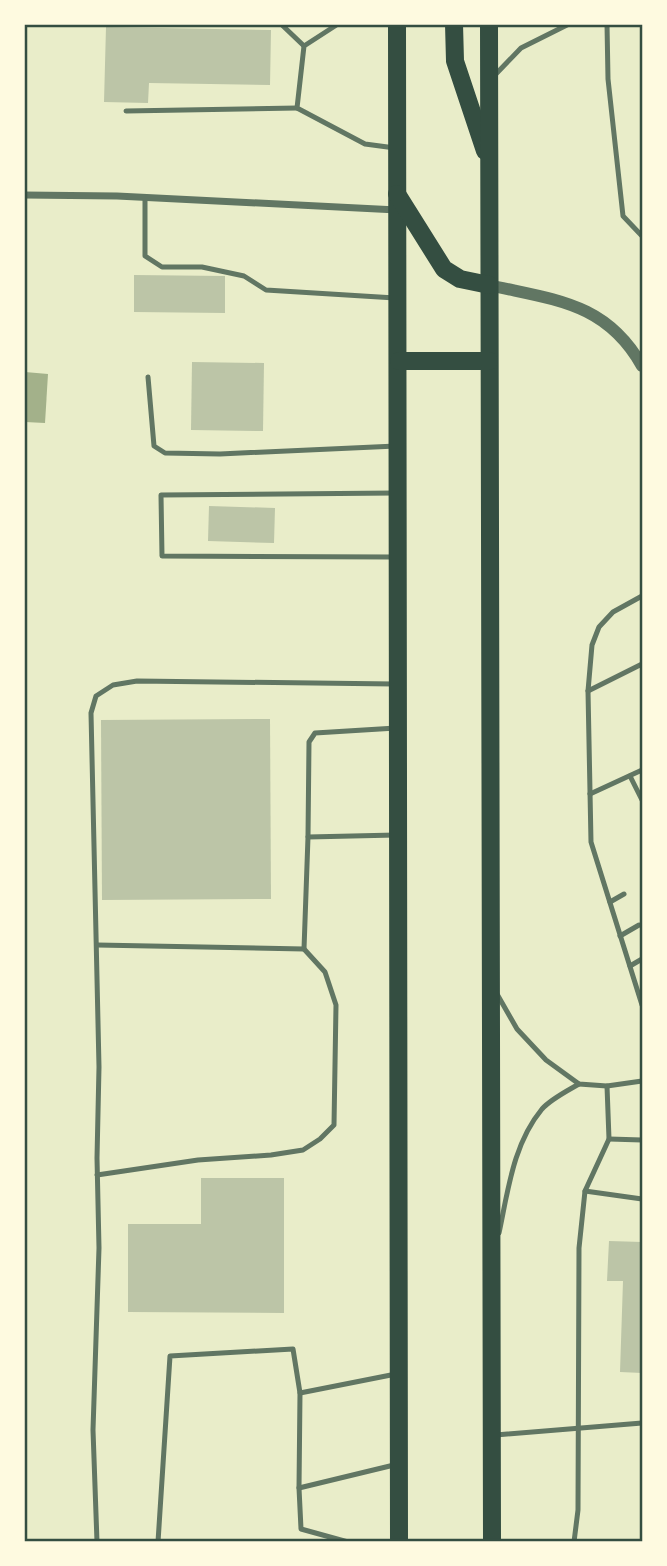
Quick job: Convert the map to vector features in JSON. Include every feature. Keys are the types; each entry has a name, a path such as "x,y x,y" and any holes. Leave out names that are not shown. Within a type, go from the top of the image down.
{"main road":[{"path":"397,24 399,1542"},
{"path":"454,24 455,61 491,168"},
{"path":"489,24 492,1542"},
{"path":"397,202 444,269 460,279 488,285"},
{"path":"399,361 489,361"}],"street":[{"path":"24,195 397,202"},
{"path":"488,285 576,306 607,321 633,349 642,366"}],"lane":[{"path":"281,24 304,46"},
{"path":"304,46 338,24"},
{"path":"607,24 608,79 623,216 642,236"},
{"path":"489,80 521,48 565,25"},
{"path":"297,108 304,46"},
{"path":"126,111 297,108 365,144 397,149"},
{"path":"145,197 145,256 162,267 202,267 244,276 266,290 398,298"},
{"path":"148,377 154,446 165,453 220,454 399,446"},
{"path":"399,493 161,495 162,556 399,557"},
{"path":"642,596 613,612 598,627 592,645 589,691 591,842 642,1005"},
{"path":"589,691 642,664"},
{"path":"97,1542 93,1430 99,1248 97,945 91,713 96,696 113,685 137,681 399,684"},
{"path":"97,1175 198,1160 303,1150 320,1139 334,1125 336,1005 325,972 304,949 309,742 312,735 399,728"},
{"path":"590,794 642,770"},
{"path":"630,776 642,800"},
{"path":"308,837 399,835"},
{"path":"610,902 624,894"},
{"path":"620,936 639,925"},
{"path":"97,945 304,949"},
{"path":"630,966 642,959"},
{"path":"491,981 517,1029 545,1060 579,1084 607,1086 642,1081"},
{"path":"492,1267 509,1182 521,1142 543,1108 579,1084"},
{"path":"574,1542 578,1510 579,1248 585,1191 608,1139 607,1086"},
{"path":"608,1139 642,1140"},
{"path":"585,1191 642,1199"},
{"path":"158,1542 170,1356 293,1349 300,1393 301,1529 348,1542"},
{"path":"300,1393 399,1374"},
{"path":"493,1436 642,1423"},
{"path":"299,1488 399,1464"}],"shaded area":[{"path":"25,372 48,374 45,423 25,422"}],"building":[{"path":"106,27 271,30 270,85 149,83 148,103 104,102"},
{"path":"134,275 225,276 225,313 134,312"},
{"path":"192,362 264,363 263,431 191,430"},
{"path":"209,506 275,508 274,543 208,541"},
{"path":"270,719 271,899 102,900 101,720"},
{"path":"201,1178 284,1178 284,1313 128,1312 128,1224 201,1224"},
{"path":"609,1241 642,1242 642,1373 620,1372 623,1281 607,1281"}]}
